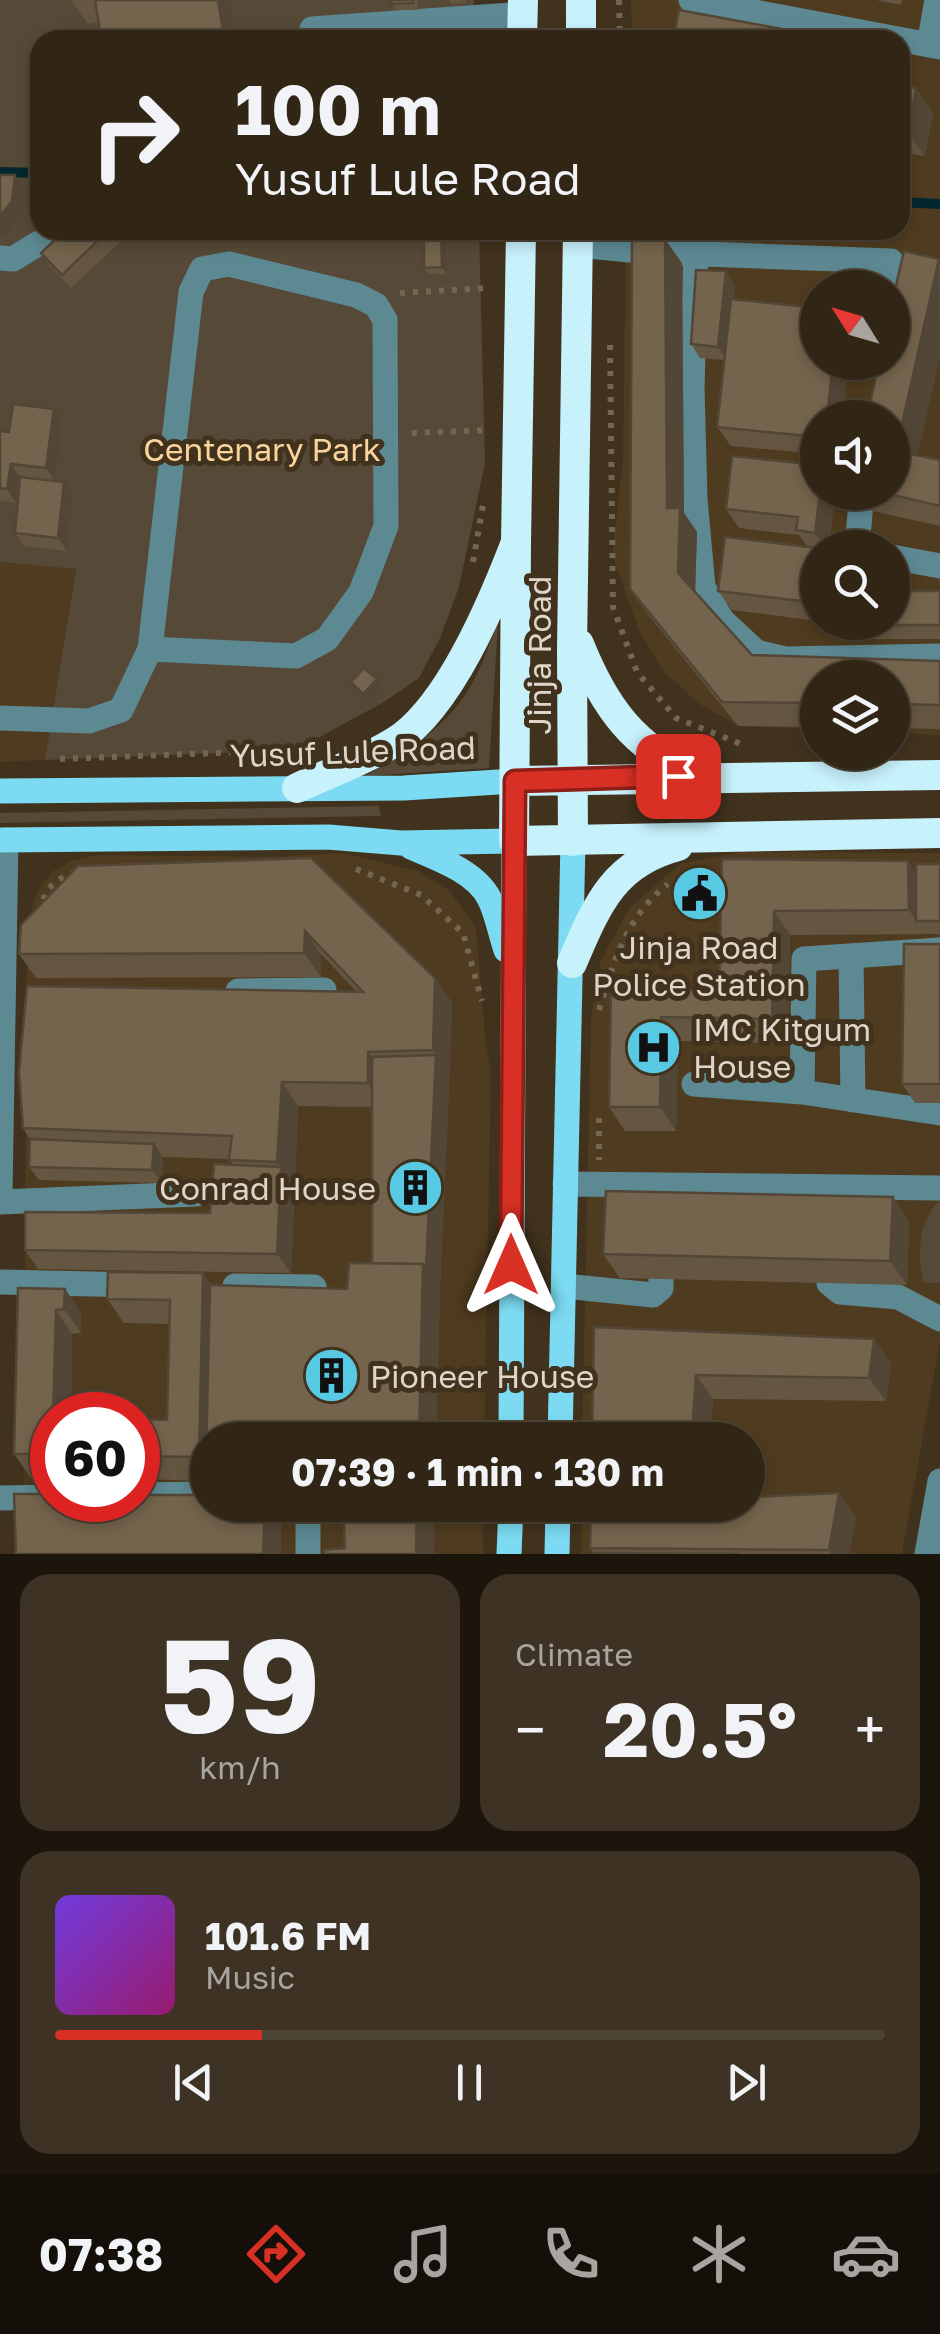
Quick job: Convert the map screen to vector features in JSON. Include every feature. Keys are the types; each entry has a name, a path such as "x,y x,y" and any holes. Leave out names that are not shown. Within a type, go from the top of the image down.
{"highway":[{"path":"581,0 581,30"},
{"name":"Jinja Road","path":"514,841 521,240"},
{"name":"Jinja Road","path":"573,841 578,240"},
{"path":"297,788 398,740 429,708 464,659 516,542"},
{"path":"572,627 596,688 632,735 676,764 707,776"},
{"name":"Yusuf Lule Road","path":"515,781 940,775"},
{"path":"514,841 940,832"},
{"path":"572,963 592,916 616,879 656,852 695,839"}],"main road":[{"name":"Yusuf Lule Road","path":"0,792 404,788 515,781"},
{"path":"3,840 514,841"},
{"name":"Jinja Road","path":"511,1422 514,841"},
{"name":"Jinja Road","path":"560,1422 573,841"},
{"path":"402,843 446,862 472,879 488,896 513,974"},
{"path":"508,1554 510,1522"},
{"path":"557,1554 558,1522"}],"street":[{"path":"346,0 364,24"},
{"path":"691,0 850,30"},
{"path":"910,41 935,46 938,0"},
{"path":"312,30 364,24 523,18"},
{"path":"588,240 651,252 891,261 921,266"},
{"path":"0,258 13,259 39,243"},
{"path":"696,251 692,388 695,499 703,586 722,620 756,652 785,659 940,656"},
{"path":"890,270 891,261"},
{"path":"0,718 89,721 121,710 150,649 190,292 202,269 228,264 356,295 370,303 385,320 386,526 361,592 328,640 296,656 150,649"},
{"path":"910,561 940,566"},
{"path":"0,1193 1,1071 15,994 3,840"},
{"path":"802,1092 804,959 940,950"},
{"path":"851,956 853,1100"},
{"path":"205,992 324,990"},
{"path":"694,1084 802,1092 940,1113"},
{"path":"565,1184 940,1188"},
{"path":"664,1216 665,1185"},
{"path":"829,1219 830,1187"},
{"path":"0,1202 196,1194"},
{"path":"564,1286 653,1296 661,1288 661,1278"},
{"path":"0,1282 164,1285"},
{"path":"829,1283 840,1292 898,1297 940,1319"},
{"path":"204,1286 314,1287"},
{"path":"927,1554 940,1481"},
{"path":"160,1495 190,1495"},
{"path":"0,1498 30,1497"},
{"path":"308,1522 308,1554"}],"path":[{"path":"619,0 620,30"},
{"path":"370,303 437,288 489,288"},
{"path":"610,344 613,607 637,672 676,718 745,746 763,746"},
{"path":"386,434 493,430"},
{"path":"637,690 654,691"},
{"path":"352,868 421,896 464,933 485,1014"},
{"path":"37,924 44,893 60,877 90,869"},
{"path":"400,886 402,872"},
{"path":"598,1015 616,953 630,925 649,899 679,876"},
{"path":"598,1109 599,1184"}],"shaded area":[{"path":"631,0 940,0 940,735 910,734 910,660 800,660 800,728 738,726 698,703 662,670 639,630 612,555 623,461 626,240 910,240 910,30 632,30"},
{"path":"0,562 76,568 45,760 0,762"},
{"path":"739,852 940,853 940,1341 902,1554 581,1554 582,1522 765,1522 765,1422 582,1422 591,1018 601,960 630,907 680,864"},
{"path":"343,853 418,871 450,891 476,928 491,1071 484,1422 190,1422 190,1522 483,1522 483,1554 24,1554 29,919 37,892 52,872 71,861 98,855 269,857"}],"green space":[{"name":"Centenary Park","path":"0,0 474,0 473,30 30,30 30,240 479,240 485,463 459,587 440,638 419,678 384,702 296,750 45,760 76,569 0,562"},
{"path":"498,623 489,768 365,776 412,747 453,711 478,673"},
{"path":"379,806 381,816 0,823 0,813"},
{"path":"940,1200 940,1283 924,1283 921,1238 928,1217"}],"building":[{"path":"95,0 218,0 223,30 141,30 100,30"},
{"path":"391,0 413,0 413,3 391,4"},
{"path":"679,10 788,30 675,30"},
{"path":"910,87 916,88 910,122"},
{"path":"0,175 15,175 12,201 0,216"},
{"path":"55,240 99,240 62,275 41,253"},
{"path":"424,240 441,240 442,267 424,268"},
{"path":"665,240 667,508 680,508 678,573 752,655 909,660 800,660 800,703 722,702 630,589 632,241"},
{"path":"904,251 939,259 907,400 871,400 875,380 910,380 910,270 900,270"},
{"path":"696,270 726,271 718,347 691,344"},
{"path":"731,299 800,306 800,380 831,380 829,400 800,400 800,435 717,427"},
{"path":"13,404 54,409 46,468 11,464 7,489 0,488 0,431 9,432"},
{"path":"910,454 940,460 940,506 910,499"},
{"path":"732,456 800,463 800,510 818,510 815,530 800,531 796,530 798,517 726,509"},
{"path":"20,477 64,482 58,538 15,533"},
{"path":"725,537 800,546 800,601 718,591"},
{"path":"910,591 940,591 940,625 910,625"},
{"path":"910,660 940,661 940,705 910,704"},
{"path":"364,668 377,679 363,694 351,682"},
{"path":"311,858 435,978 433,1050 368,1052 368,1083 282,1082 277,1162 229,1160 232,1136 23,1128 19,1072 27,986 363,992 305,931 304,953 19,954 21,925 78,866"},
{"path":"722,859 908,861 909,910 774,911 772,1019 661,1017 660,1107 609,1107 611,988 719,990"},
{"path":"916,864 940,864 940,921 916,921"},
{"path":"702,879 702,893 688,894 687,880"},
{"path":"904,944 940,944 940,1084 902,1084"},
{"name":"Conrad House","path":"436,1055 426,1269 423,1264 372,1263 372,1057"},
{"path":"30,1139 154,1144 152,1170 29,1167"},
{"path":"214,1164 281,1167 277,1254 25,1250 25,1212 210,1213"},
{"path":"606,1191 893,1197 890,1261 603,1254"},
{"name":"Pioneer House","path":"349,1263 423,1264 419,1422 207,1422 210,1285 347,1289"},
{"path":"108,1272 203,1273 200,1422 190,1422 190,1457 160,1456 160,1420 167,1420 170,1300 107,1299"},
{"path":"18,1288 65,1289 64,1309 56,1310 54,1392 30,1392 30,1454 14,1454"},
{"path":"594,1327 874,1339 869,1378 696,1375 693,1422 592,1422"},
{"path":"839,1493 829,1550 590,1548 591,1522 765,1522 765,1496"},
{"path":"14,1494 30,1494 30,1522 160,1522 160,1495 190,1495 190,1522 264,1522 263,1554 16,1554"},
{"path":"344,1522 417,1522 416,1554 324,1554 324,1550 345,1548"},
{"path":"594,1553 739,1554 594,1554"}],"waterway":[{"path":"0,172 30,173"},
{"path":"910,202 940,204"}],"place":[{"name":"Jinja Road Police Station","path":"699,893"},
{"name":"IMC Kitgum House","path":"654,1047"},
{"name":"Conrad House","path":"415,1188"},
{"name":"Pioneer House","path":"331,1376"}],"route":[{"path":"511,1265 515,781 678,776"}]}
